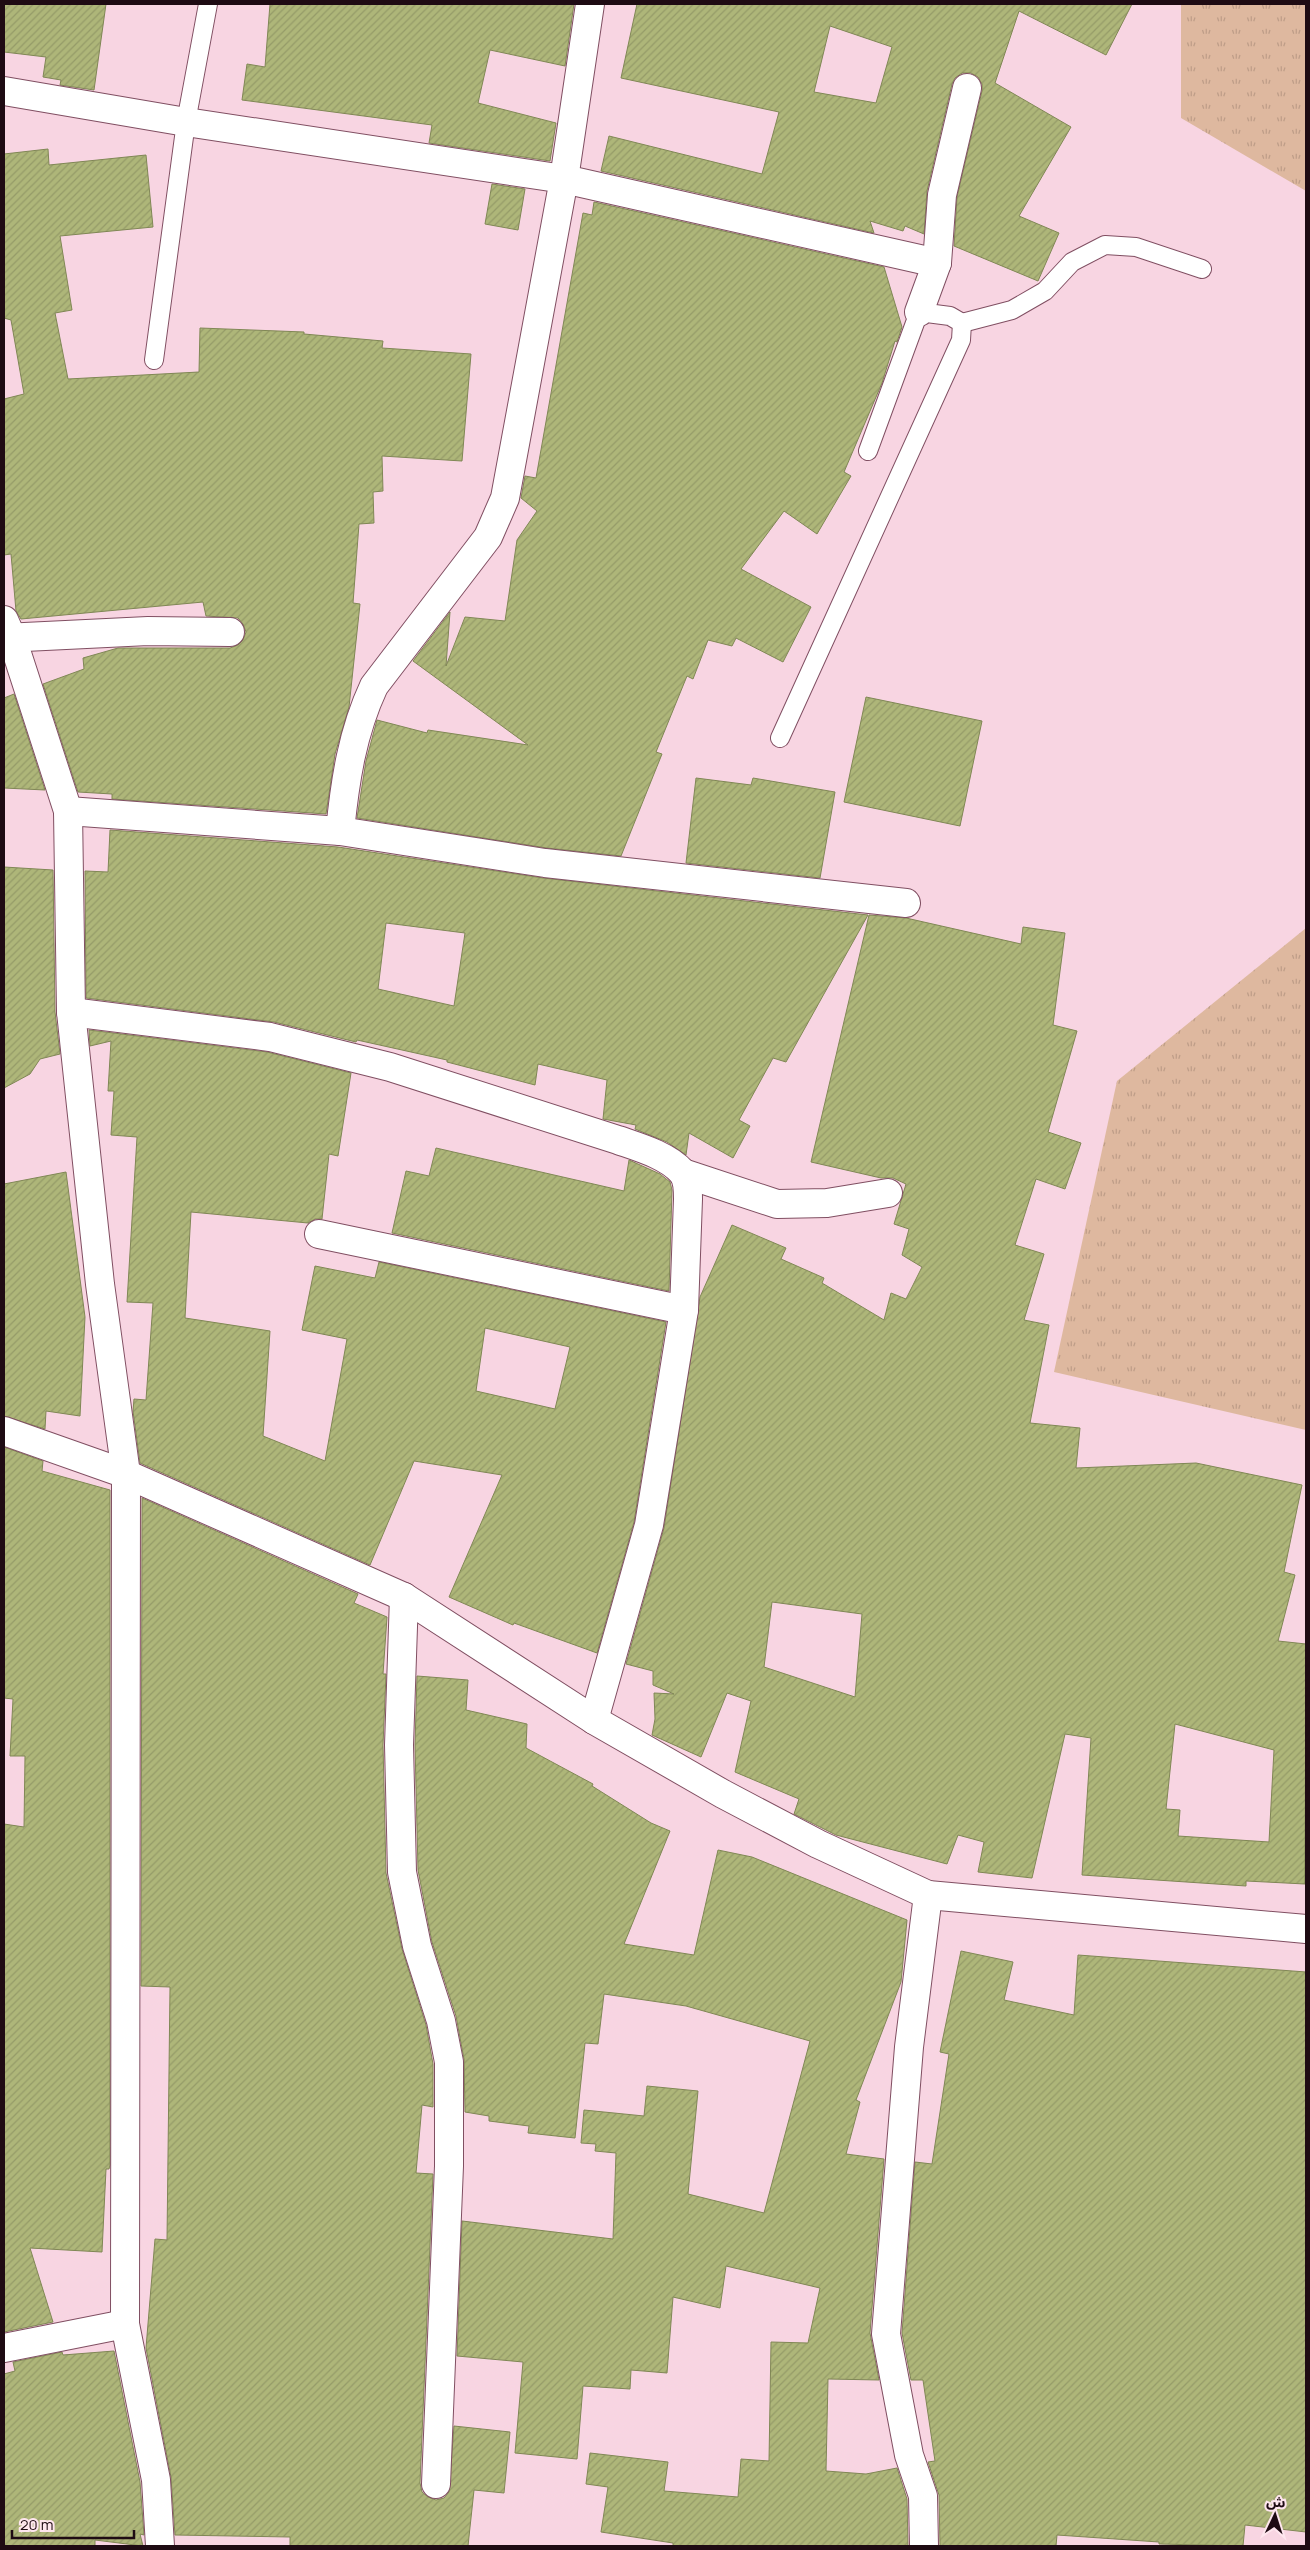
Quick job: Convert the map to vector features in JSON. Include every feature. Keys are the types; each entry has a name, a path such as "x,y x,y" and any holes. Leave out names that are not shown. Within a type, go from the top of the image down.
{"street":[{"path":"340,832 349,757 364,707 374,686 488,538 505,498 564,179 590,4"},
{"path":"919,312 937,263 942,195 967,88"},
{"path":"4,91 186,122 564,179 937,263"},
{"path":"160,2546 156,2480 124,2324 126,1474 100,1284 71,1012 68,811 6,632 230,632"},
{"path":"68,811 340,832 545,863 906,903"},
{"path":"71,1012 270,1037 390,1067 618,1140 649,1151 683,1173 777,1204 827,1203 888,1193"},
{"path":"594,1720 649,1525 684,1310 688,1188 683,1173"},
{"path":"320,1234 684,1310"},
{"path":"4,1432 126,1474 404,1597 594,1720 732,1799 818,1844 928,1895 1306,1929"},
{"path":"404,1597 399,1745 402,1872 415,1937 441,2021 449,2062 449,2166 436,2484"},
{"path":"924,2546 923,2496 908,2455 886,2334 909,2047 928,1895"},
{"path":"4,2348 124,2324"}],"lane":[{"path":"154,360 186,122 208,4"},
{"path":"868,451 919,312 950,316 962,323 1012,310 1045,291 1072,262 1105,245 1136,247 1202,269"},
{"path":"780,738 961,340 962,323"}],"green space":[{"path":"1181,4 1306,4 1306,191 1181,118"},
{"path":"1306,928 1306,1430 1054,1372 1117,1081"}],"building":[{"path":"4,4 106,4 94,90 60,85 61,80 43,77 46,57 4,52"},
{"path":"270,4 574,4 565,66 490,50 478,103 556,123 550,161 429,143 432,125 242,100 247,64 265,67"},
{"path":"637,4 1132,4 1106,55 1019,11 995,83 1071,127 1019,216 1059,233 1038,281 954,246 957,197 982,91 982,84 978,77 971,73 962,73 955,78 952,84 927,191 924,234 905,226 903,231 870,221 874,233 601,171 609,136 762,174 779,112 621,78","holes":["830,26 892,47 876,103 814,92"]},
{"path":"48,149 49,165 146,155 153,227 60,236 72,310 55,313 68,379 199,372 200,328 304,332 304,334 383,341 382,348 471,354 462,461 382,456 383,491 373,492 374,523 359,524 353,603 360,604 349,707 335,754 326,814 112,799 112,794 78,792 43,684 84,669 83,658 118,648 230,648 238,645 243,640 246,632 238,618 206,616 203,602 21,619 16,611 11,554 4,555 4,399 24,394 11,320 4,318 4,154"},
{"path":"492,184 525,189 518,230 485,224"},
{"path":"594,202 884,267 902,327 897,342 895,341 882,383 844,472 851,476 817,534 784,511 741,569 811,607 783,662 736,638 732,646 708,640 693,679 687,676 656,752 662,754 621,856 547,848 357,818 366,761 377,720 427,733 428,730 528,745 413,661 450,612 446,666 465,617 505,621 517,540 537,511 521,498 525,476 536,478 583,213 592,215"},
{"path":"14,694 45,790 4,788 4,698"},
{"path":"866,697 982,721 960,826 844,802"},
{"path":"696,778 751,785 753,778 835,792 820,878 686,863"},
{"path":"110,830 338,847 543,878 868,915 786,1062 773,1058 739,1120 750,1126 733,1158 689,1133 686,1155 667,1142 635,1129 636,1125 603,1119 607,1080 538,1064 535,1085 447,1062 447,1060 357,1040 356,1042 274,1022 86,998 85,871 108,872","holes":["386,923 465,933 454,1006 378,989"]},
{"path":"4,867 53,870 55,1012 60,1054 40,1059 30,1074 4,1088"},
{"path":"869,915 906,918 1021,944 1023,927 1065,933 1053,1025 1077,1031 1048,1132 1081,1143 1065,1189 1036,1179 1015,1245 1044,1254 1024,1320 1049,1325 1030,1423 1080,1428 1076,1468 1196,1463 1302,1485 1284,1572 1295,1575 1278,1641 1306,1644 1305,1884 1246,1881 1246,1886 1082,1875 1091,1738 1065,1734 1032,1878 978,1872 984,1842 958,1835 947,1864 836,1835 794,1814 799,1799 735,1772 751,1701 727,1693 701,1757 652,1735 655,1719 654,1693 674,1694 653,1685 653,1671 626,1664 664,1528 700,1297 732,1225 786,1248 781,1259 824,1278 822,1283 884,1320 891,1293 906,1299 922,1267 902,1255 909,1229 894,1224 906,1184 893,1178 881,1178 811,1162","holes":["772,1602 862,1614 855,1697 764,1667","1175,1724 1274,1750 1269,1842 1178,1836 1180,1810 1166,1809"]},
{"path":"89,1030 267,1052 351,1073 338,1156 329,1154 322,1219 315,1219 308,1223 191,1212 185,1318 270,1331 263,1436 325,1461 347,1339 302,1330 315,1266 375,1278 379,1262 666,1322 634,1522 597,1653 514,1623 513,1625 449,1597 502,1475 414,1461 370,1565 140,1463 133,1411 134,1399 146,1400 153,1303 127,1302 137,1137 111,1135 114,1091 108,1091 111,1041 90,1046","holes":["485,1328 570,1347 555,1409 476,1391"]},
{"path":"436,1148 624,1191 629,1160 660,1174 670,1182 672,1190 669,1291 392,1233 406,1171 429,1176"},
{"path":"66,1172 85,1317 80,1416 46,1411 45,1429 4,1416 4,1184"},
{"path":"4,1447 43,1461 42,1471 110,1490 110,2165 109,2169 106,2169 102,2252 30,2248 53,2322 4,2332 4,1824 24,1827 25,1756 10,1756 13,1699 4,1698"},
{"path":"142,1498 358,1594 354,1603 387,1617 383,1674 386,1674 383,1745 386,1873 402,1949 426,2025 433,2064 433,2107 422,2105 416,2173 433,2174 420,2483 422,2492 436,2500 444,2498 449,2492 454,2426 510,2432 504,2493 474,2490 468,2546 290,2546 290,2537 175,2535 171,2477 146,2348 155,2239 167,2240 170,1987 141,1986"},
{"path":"417,1676 468,1680 466,1710 527,1724 526,1748 593,1784 592,1786 651,1823 670,1831 624,1944 694,1955 718,1850 752,1857 907,1920 901,1982 856,2100 860,2102 846,2154 884,2159 870,2333 879,2380 828,2379 826,2471 866,2474 897,2468 907,2499 908,2546 673,2546 673,2543 601,2532 608,2487 586,2484 590,2453 668,2462 664,2491 738,2497 741,2459 769,2461 771,2342 808,2343 820,2288 726,2266 720,2308 673,2297 667,2373 631,2370 630,2389 583,2386 577,2459 515,2453 523,2362 457,2356 462,2221 613,2239 616,2153 595,2151 596,2144 581,2143 584,2110 644,2116 647,2086 698,2091 688,2194 764,2213 810,2041 686,2006 604,1994 598,2044 585,2043 575,2138 528,2133 529,2126 489,2121 489,2116 465,2112 464,2059 456,2016 432,1942 418,1870 415,1745"},
{"path":"961,1951 1013,1962 1004,2000 1074,2015 1078,1955 1306,1972 1306,2532 1245,2525 1243,2546 1159,2544 1159,2542 1057,2535 1056,2546 940,2546 939,2495 928,2462 935,2461 923,2380 911,2380 902,2333 915,2162 932,2164 949,2054 940,2052"},
{"path":"114,2351 140,2482 144,2535 140,2534 143,2546 95,2540 95,2546 4,2546 4,2374 15,2371 13,2362 62,2352 63,2355"}]}
